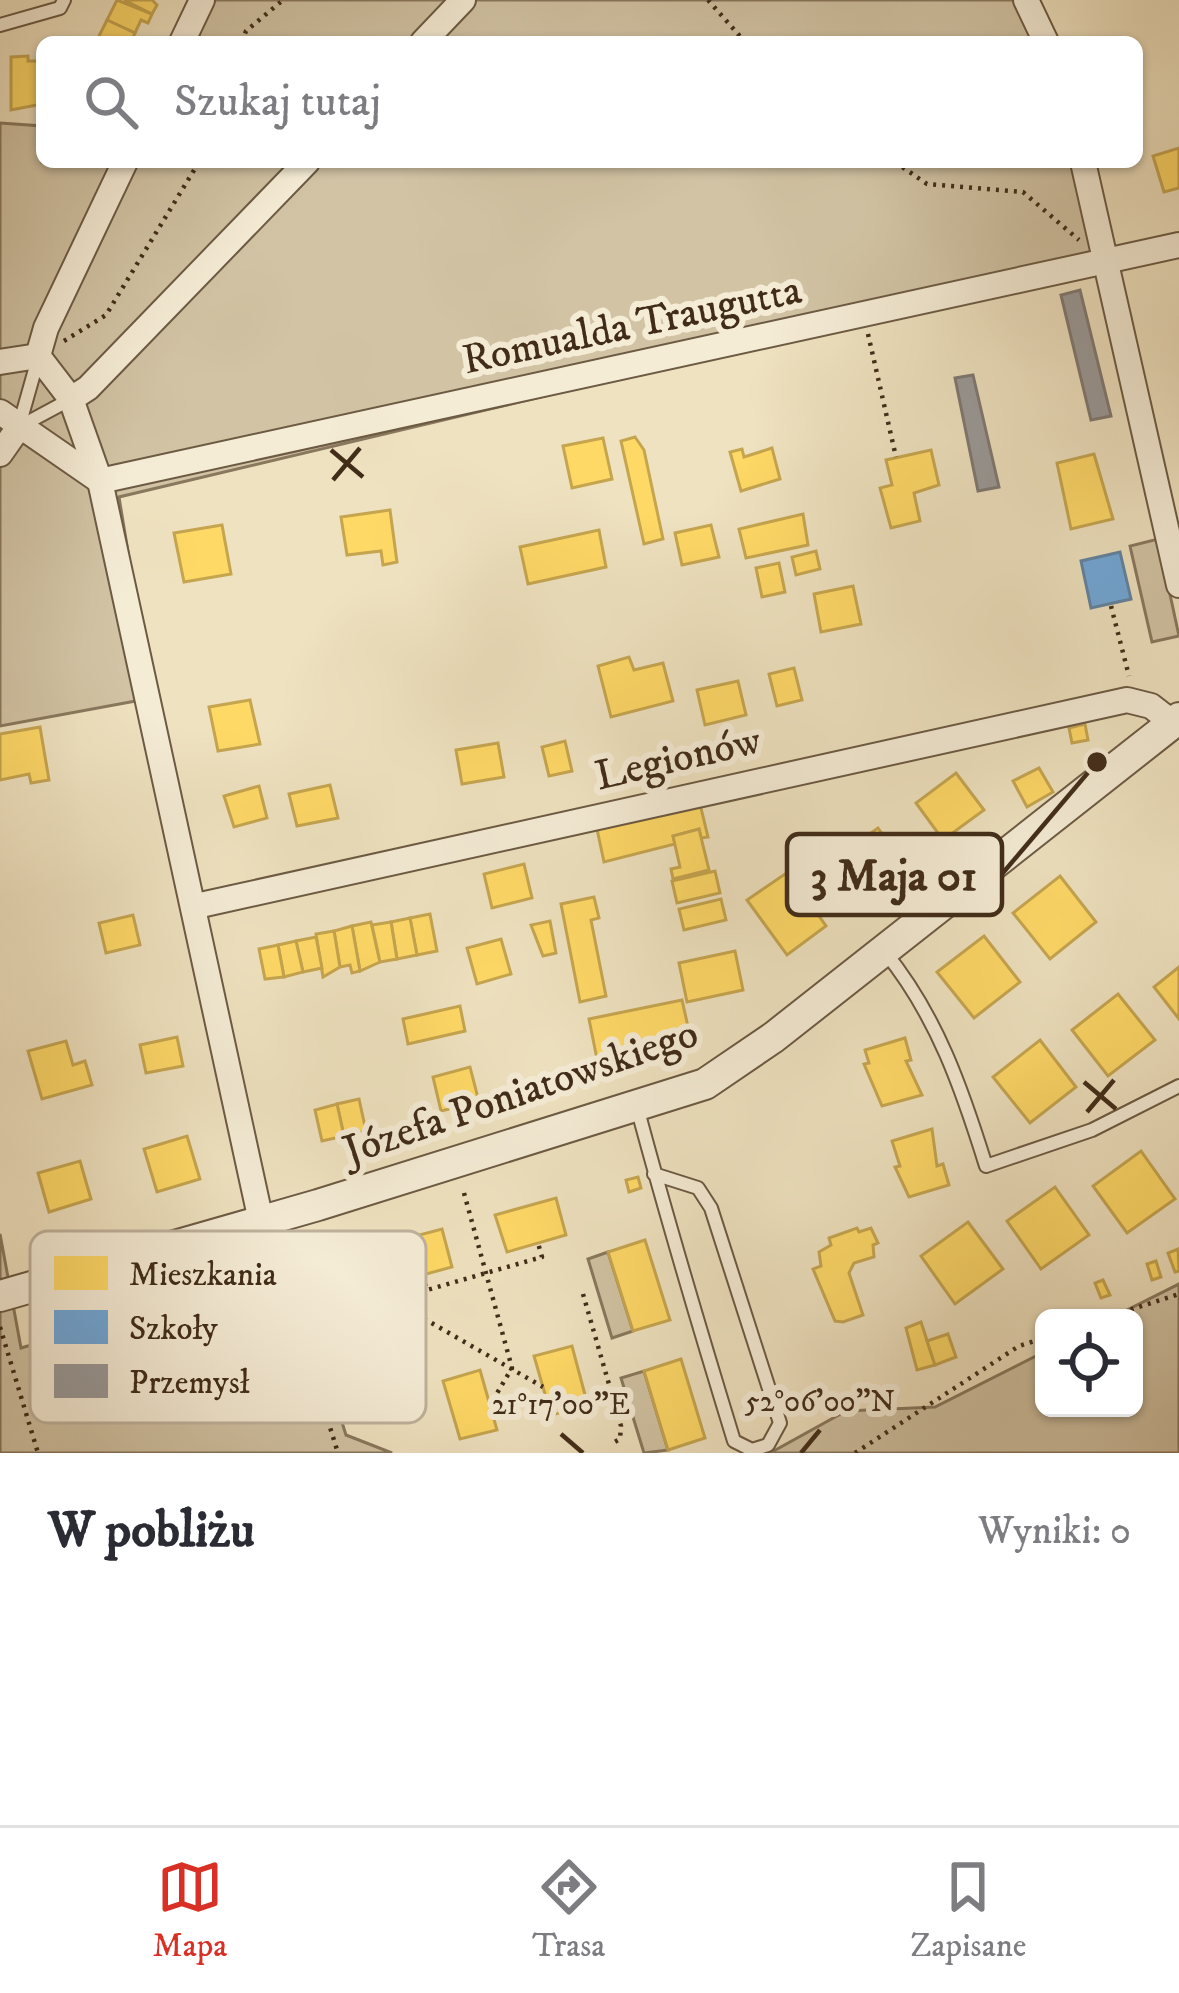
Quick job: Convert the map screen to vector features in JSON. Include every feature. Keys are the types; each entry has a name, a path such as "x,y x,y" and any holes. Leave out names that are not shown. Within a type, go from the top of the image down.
{"street":[{"path":"185,36 202,0"},
{"path":"429,36 464,0"},
{"path":"1026,0 1043,36"},
{"path":"38,356 46,328 121,168"},
{"path":"70,399 88,388 301,168"},
{"path":"1084,168 1179,585"},
{"name":"Romualda Traugutta","path":"100,481 1179,245"},
{"path":"0,362 38,356"},
{"path":"38,356 70,399 100,481 266,1231"},
{"path":"0,454 9,420 100,481"},
{"name":"Legionów","path":"196,906 1127,700 1151,706 1176,721"},
{"name":"Józefa Poniatowskiego","path":"276,1231 705,1084 884,952 1176,721"},
{"name":"Józefa Poniatowskiego","path":"0,1297 30,1290"}],"lane":[{"path":"0,25 60,8 64,0"},
{"path":"9,420 38,356"},
{"path":"9,420 70,399"},
{"path":"884,952 907,979 953,1061 986,1166 1092,1130 1179,1087"},
{"path":"637,1106 654,1174 734,1441 752,1450 768,1445 780,1423 711,1208 698,1188 654,1174"}],"path":[{"path":"244,36 284,0"},
{"path":"708,0 740,36"},
{"path":"38,356 106,315 195,168"},
{"path":"904,168 927,184 1023,192 1106,262"},
{"path":"863,315 896,458"},
{"path":"1112,606 1129,677"},
{"path":"464,1193 512,1368 490,1405"},
{"path":"426,1287 542,1257 538,1243"},
{"path":"583,1294 621,1426 620,1438 611,1444"},
{"path":"1133,1309 1179,1294"},
{"path":"426,1319 543,1387"},
{"path":"0,1327 38,1453"},
{"path":"855,1453 1019,1346 1035,1341"},
{"path":"328,1423 338,1453"}],"shaded area":[{"path":"202,0 1026,0 1043,36 185,36"},
{"path":"0,123 36,126 36,168 1084,168 1106,263 119,497 152,698 0,726"},
{"path":"1158,539 1179,636 1152,642 1130,546"},
{"path":"0,1234 21,1348 30,1345 30,1423 342,1423 346,1435 392,1453 0,1453"},
{"path":"608,1252 633,1331 612,1338 588,1259"},
{"path":"1179,1284 1179,1453 770,1453 846,1411 935,1407 1035,1357 1035,1417 1143,1417 1143,1309 1129,1309"},
{"path":"644,1371 668,1450 644,1453 621,1378"}],"building: Mieszkania":[{"path":"117,0 152,14 148,23 141,20 135,33 107,20"},
{"path":"124,0 152,0 157,5 152,14"},
{"path":"107,20 135,33 134,36 99,36"},
{"path":"28,56 28,61 36,61 36,105 11,110 11,57"},
{"path":"1179,148 1179,188 1164,192 1153,156"},
{"path":"635,437 644,450 663,539 644,544 621,441"},
{"path":"603,438 612,479 572,488 563,446"},
{"path":"772,448 780,479 741,491 730,452 742,449 744,457"},
{"path":"931,450 939,485 914,493 920,521 891,528 880,488 892,485 886,460"},
{"path":"1094,454 1113,519 1071,529 1057,463"},
{"path":"390,510 397,562 383,565 381,551 347,555 341,517"},
{"path":"803,514 808,545 746,558 739,529"},
{"path":"222,525 231,574 184,582 174,533"},
{"path":"711,525 719,557 682,565 675,533"},
{"path":"599,530 606,567 528,584 520,547"},
{"path":"816,551 820,569 796,575 792,557"},
{"path":"779,563 785,592 762,597 756,568"},
{"path":"853,586 861,624 821,632 814,594"},
{"path":"629,657 634,670 663,663 673,701 611,717 598,666"},
{"path":"794,668 802,700 777,706 769,674"},
{"path":"738,681 746,715 705,725 697,690"},
{"path":"250,700 260,744 218,751 209,707"},
{"path":"1085,724 1088,740 1072,743 1069,728"},
{"path":"40,727 49,780 31,783 29,774 0,780 0,734"},
{"path":"565,741 572,771 549,776 542,747"},
{"path":"498,743 504,777 462,784 456,750"},
{"path":"1039,768 1053,792 1027,807 1013,781"},
{"path":"956,773 984,810 943,840 916,803"},
{"path":"330,785 338,818 297,826 289,794"},
{"path":"259,786 267,818 234,827 224,796"},
{"path":"700,804 708,837 701,838 699,829 673,836 675,844 604,862 597,829"},
{"path":"878,828 907,869 864,899 835,858"},
{"path":"699,829 709,870 673,879 671,869 680,867 673,836"},
{"path":"524,864 532,898 492,908 484,874"},
{"path":"715,871 720,893 677,903 672,881"},
{"path":"788,872 826,926 787,955 747,900"},
{"path":"1060,876 1096,922 1050,959 1013,913"},
{"path":"594,897 599,918 591,920 606,996 580,1002 561,904"},
{"path":"721,899 726,920 684,930 679,909"},
{"path":"430,914 437,951 417,955 410,918"},
{"path":"133,915 140,945 106,953 99,923"},
{"path":"410,918 417,955 397,959 391,922"},
{"path":"550,921 556,953 543,956 531,925"},
{"path":"371,922 380,962 360,971 352,926"},
{"path":"391,922 397,959 380,962 372,925"},
{"path":"352,926 360,971 352,973 350,965 340,967 334,931"},
{"path":"334,931 340,967 323,977 316,934"},
{"path":"984,936 1020,982 974,1018 937,972"},
{"path":"316,937 322,968 303,972 296,941"},
{"path":"501,939 511,974 477,984 467,948"},
{"path":"296,941 303,972 284,977 278,945"},
{"path":"278,945 284,977 265,979 259,949"},
{"path":"735,951 743,990 687,1002 679,963"},
{"path":"1179,967 1179,1019 1154,987"},
{"path":"1118,994 1155,1040 1108,1076 1072,1030"},
{"path":"682,1000 691,1040 597,1059 589,1019"},
{"path":"460,1006 465,1031 408,1044 403,1019"},
{"path":"177,1037 183,1066 146,1073 140,1045"},
{"path":"905,1038 911,1060 906,1061 922,1095 882,1106 864,1064 869,1063 865,1050"},
{"path":"1040,1040 1076,1087 1030,1123 993,1077"},
{"path":"66,1041 73,1065 85,1061 92,1085 42,1099 28,1051"},
{"path":"470,1067 479,1102 441,1111 433,1077"},
{"path":"359,1099 366,1131 344,1136 337,1104"},
{"path":"337,1104 344,1136 322,1141 315,1110"},
{"path":"932,1129 937,1166 943,1164 949,1185 909,1197 895,1167 900,1166 892,1141"},
{"path":"187,1136 200,1179 157,1192 144,1149"},
{"path":"1141,1151 1175,1199 1127,1233 1093,1186"},
{"path":"80,1161 91,1199 49,1212 38,1173"},
{"path":"638,1177 641,1188 629,1192 626,1180"},
{"path":"1055,1187 1089,1235 1041,1269 1007,1221"},
{"path":"556,1198 566,1235 507,1252 495,1215"},
{"path":"968,1222 1003,1269 955,1304 921,1256"},
{"path":"857,1228 859,1232 871,1228 878,1243 873,1245 874,1257 854,1263 849,1273 863,1315 835,1321 813,1269 821,1266 819,1252 831,1245 829,1238"},
{"path":"442,1229 452,1267 426,1274 426,1233"},
{"path":"645,1240 670,1320 633,1331 608,1252"},
{"path":"1178,1249 1179,1271 1175,1272 1168,1253"},
{"path":"1156,1261 1161,1277 1152,1280 1147,1264"},
{"path":"1103,1280 1110,1295 1101,1298 1095,1283"},
{"path":"921,1322 935,1365 917,1370 906,1328"},
{"path":"948,1334 956,1357 935,1365 927,1341"},
{"path":"572,1346 588,1406 551,1415 534,1356"},
{"path":"681,1359 705,1438 668,1450 644,1371"},
{"path":"480,1370 497,1430 460,1439 443,1381"}],"building: Szkoły":[{"path":"1120,552 1131,599 1091,608 1081,561"}],"building: Przemysł":[{"path":"1080,290 1111,416 1091,420 1061,295"},
{"path":"973,375 999,487 978,491 955,378"}],"place":[{"name":"3 Maja 01","path":"1097,762"}]}
